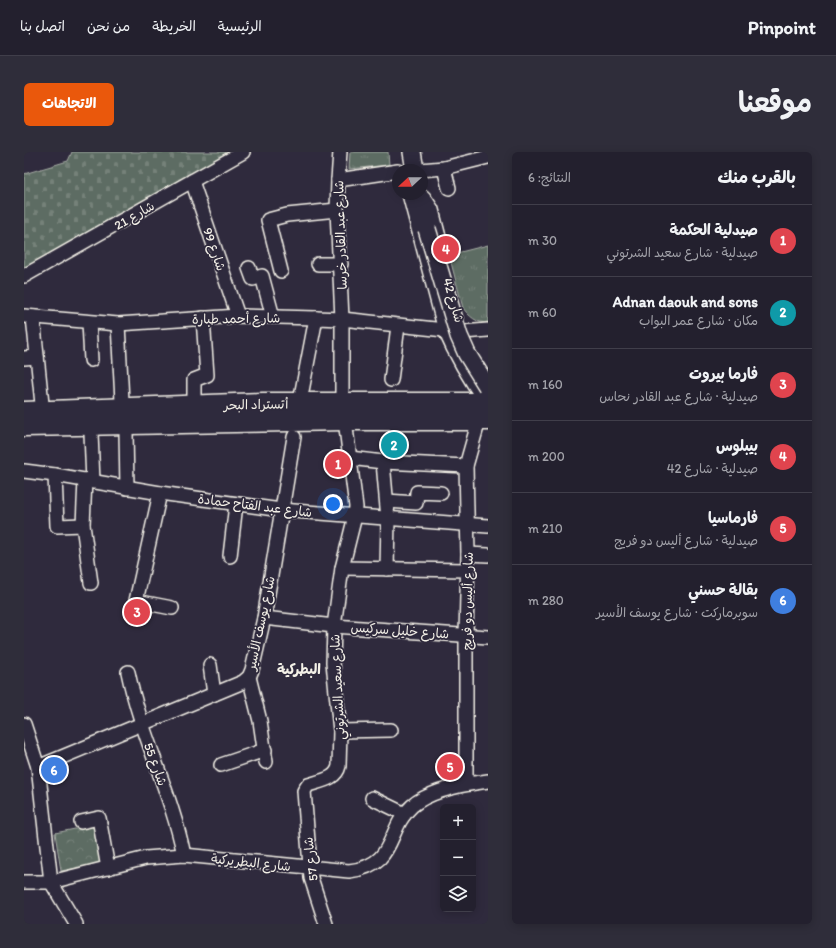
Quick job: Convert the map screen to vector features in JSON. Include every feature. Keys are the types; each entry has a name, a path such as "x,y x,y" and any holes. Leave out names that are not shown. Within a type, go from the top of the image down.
{"highway":[{"path":"33,404 194,400 263,413"},
{"name":"أتستراد البحر","path":"24,412 344,412 484,401"},
{"name":"أتستراد البحر","path":"24,426 263,413"},
{"path":"24,434 181,432 219,429 263,413"}],"main road":[{"path":"402,152 403,164"},
{"path":"412,152 414,164"},
{"path":"419,205 455,331 455,350 484,401"},
{"path":"419,205 461,341 484,401"}],"street":[{"name":"شارع 21","path":"24,276 243,152"},
{"name":"شارع عبد القادر خرسا","path":"340,152 337,210 342,319 344,412"},
{"path":"428,169 444,168 488,157"},
{"path":"444,168 449,188"},
{"path":"338,180 392,172"},
{"name":"شارع 99","path":"192,181 238,316"},
{"path":"282,271 268,220 288,215 337,210"},
{"path":"318,264 340,264"},
{"path":"249,268 253,279 262,276 273,316"},
{"path":"28,316 37,357 33,404"},
{"name":"شارع أحمد طبارة","path":"28,316 118,324 238,316 273,316 342,319 455,331 488,330"},
{"path":"194,400 194,380 207,375 203,318"},
{"path":"301,396 316,318"},
{"path":"89,322 91,360"},
{"path":"118,324 122,401"},
{"path":"391,380 398,326"},
{"path":"24,358 37,357"},
{"name":"شارع أليس دو فريج","path":"466,784 468,525 466,466 484,401"},
{"name":"شارع سعيد الشرتوني","path":"304,792 308,785 329,779 338,770 340,731 333,663 334,626 342,568 355,516 355,499 344,412"},
{"path":"126,432 127,488"},
{"path":"91,433 89,481 83,526 91,583"},
{"name":"شارع يوسف الأسير","path":"38,767 243,682 249,677 264,618 294,437"},
{"path":"350,458 383,462 466,466"},
{"path":"383,462 388,519 387,569"},
{"name":"شارع عبد الفتاح حمادة","path":"24,471 127,488 281,510 488,526"},
{"path":"55,475 57,526 83,526"},
{"path":"387,502 416,503 417,492 441,493"},
{"path":"160,493 136,602 172,608"},
{"path":"230,556 236,504"},
{"path":"468,554 488,555"},
{"path":"342,568 467,570"},
{"name":"شارع خليل سركيس","path":"264,618 334,626 488,637"},
{"path":"210,665 214,694"},
{"name":"شارع 55","path":"128,672 142,724 180,833 184,855"},
{"path":"221,765 265,756 260,721 249,677"},
{"path":"24,724 38,767 51,882 76,924"},
{"path":"340,731 391,730"},
{"name":"شارع البطريركية","path":"24,882 51,882 146,858 184,855 309,868 349,871 362,870 384,854 405,814 413,805 425,798 466,784 488,781"},
{"name":"شارع 57","path":"304,792 309,868 312,883 326,924"},
{"path":"372,798 405,814"},
{"path":"81,822 99,818 108,868"}],"green space":[{"path":"72,152 229,152 24,269 24,174 68,161"},
{"path":"350,152 388,152 389,165 349,169"},
{"path":"488,245 488,322 484,323 474,319 463,308 449,255"},
{"path":"95,825 102,863 61,871 55,833"}],"place":[{"name":"بيبلوس","path":"446,249"},
{"name":"Adnan daouk and sons","path":"394,445"},
{"name":"صيدلية الحكمة","path":"338,464"},
{"name":"فارما بيروت","path":"137,612"},
{"name":"فارماسيا","path":"450,767"},
{"name":"بقالة حسني","path":"54,770"}],"district":[{"name":"البطركية","path":"299,669"}]}
